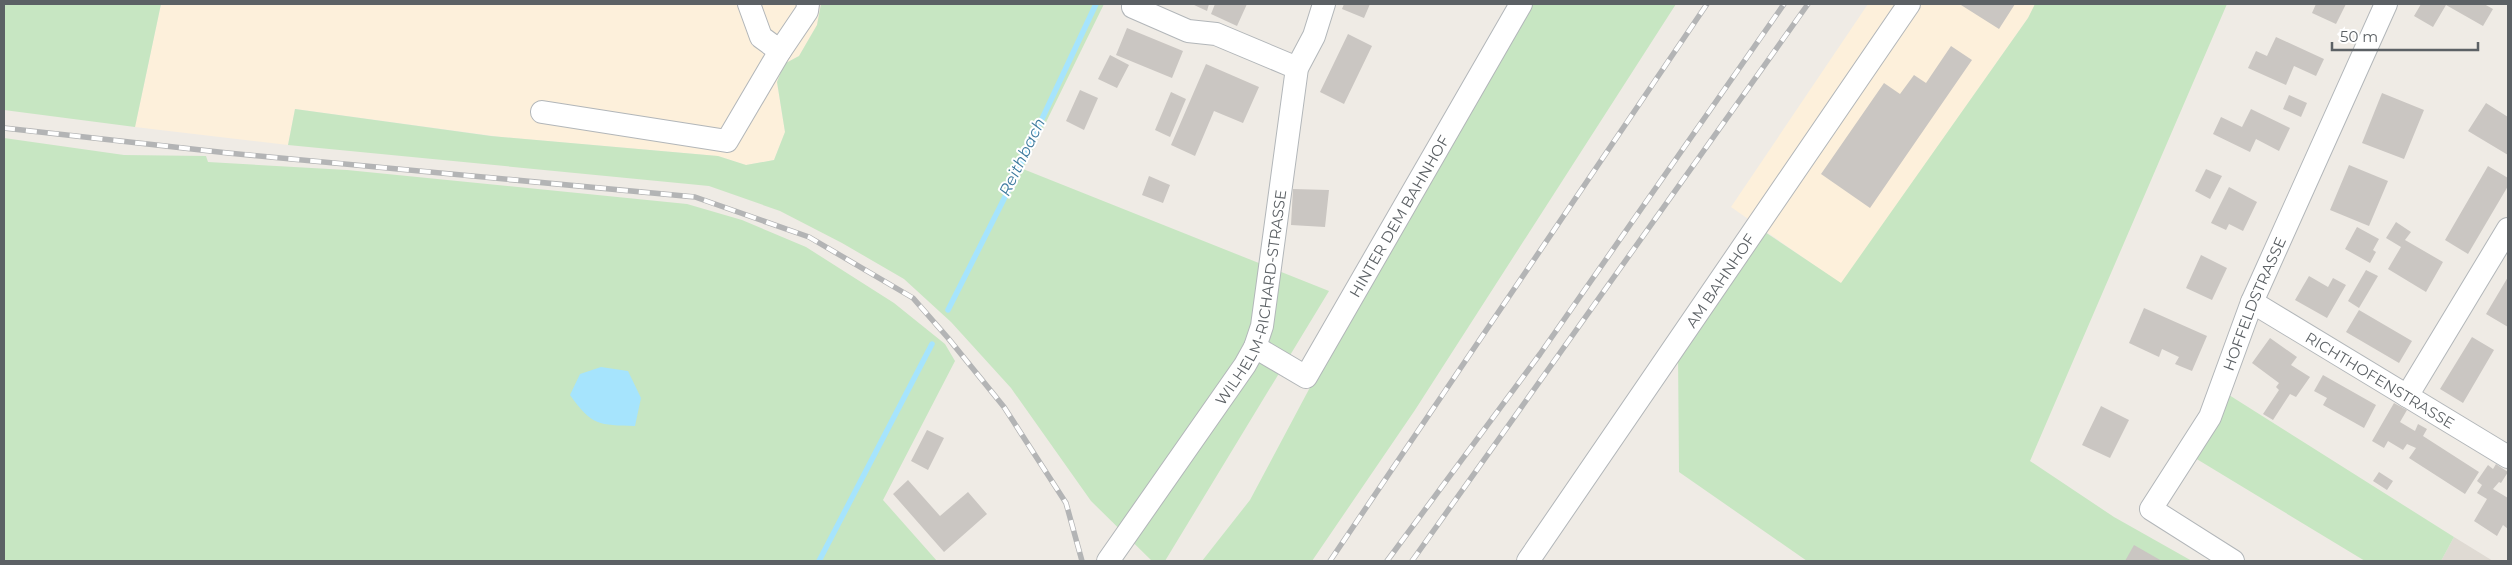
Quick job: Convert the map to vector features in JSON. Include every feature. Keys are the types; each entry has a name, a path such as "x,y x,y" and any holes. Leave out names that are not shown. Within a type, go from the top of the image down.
{"street":[{"path":"748,4 761,37 780,51"},
{"path":"542,112 727,141 780,51 807,11 808,4"},
{"name":"WILHELM-RICHARD-STRASSE","path":"1108,561 1245,366 1255,347 1262,326 1297,68 1314,36 1324,4"},
{"name":"HINTER DEM BAHNHOF","path":"1255,347 1306,377 1521,4"},
{"name":"AM BAHNHOF","path":"1529,560 1909,4"},
{"name":"HOFFELDSTRASSE","path":"2233,561 2151,509 2210,417 2252,302 2386,4"},
{"path":"1133,7 1188,31 1216,34 1297,68"},
{"path":"2407,396 2508,229"},
{"name":"RICHTHOFENSTRASSE","path":"2252,302 2508,457"}],"shaded area":[{"path":"161,4 821,4 817,25 799,56 784,64 777,82 785,132 774,160 746,165 718,156 501,137 295,109 288,145 135,127"},
{"path":"1868,4 2035,4 2028,18 1841,284 1731,207"},
{"path":"2454,537 2493,561 2441,561"}],"green space":[{"path":"4,4 161,4 135,127 4,110"},
{"path":"821,4 1104,4 1023,169 1329,291 1165,561 1152,561 1091,501 1011,388 951,322 904,279 842,243 780,211 709,186 288,145 295,109 491,136 718,156 746,165 774,160 785,132 777,82 784,64 799,56 817,25"},
{"path":"1530,4 1676,4 1415,410 1312,561 1202,561 1250,500 1356,301"},
{"path":"2035,4 2227,4 2030,461 2114,517 2192,561 1807,561 1679,472 1678,353 1762,230 1841,283 2028,18"},
{"path":"4,138 124,155 206,156 208,162 347,170 687,204 742,220 806,247 894,303 945,344 955,361 883,500 937,561 4,561"},
{"path":"2229,395 2454,537 2441,561 2365,561 2195,458"}],"water":[{"path":"601,367 628,371 641,398 635,426 597,422 584,413 570,395 580,374"}],"building":[{"path":"1192,4 1209,4 1207,11"},
{"path":"1215,4 1247,4 1237,26 1211,14"},
{"path":"1344,4 1370,4 1364,18 1342,9"},
{"path":"1962,4 2015,4 1999,29"},
{"path":"2316,4 2346,4 2336,24 2312,13"},
{"path":"2421,4 2484,4 2493,9 2483,26 2446,5 2433,27 2414,16"},
{"path":"1127,28 1183,51 1172,78 1116,55"},
{"path":"1348,34 1372,46 1344,104 1320,92"},
{"path":"2276,37 2324,59 2316,76 2294,66 2286,85 2248,68 2256,51 2267,56"},
{"path":"1951,46 1972,60 1870,208 1821,174 1884,83 1900,94 1914,75 1926,83"},
{"path":"1110,55 1129,65 1117,88 1098,79"},
{"path":"1206,64 1259,87 1243,123 1214,111 1195,156 1171,145"},
{"path":"1080,90 1098,98 1084,130 1066,121"},
{"path":"1171,92 1186,99 1170,137 1155,130"},
{"path":"2382,93 2424,110 2404,159 2362,143"},
{"path":"2289,95 2307,103 2301,117 2283,109"},
{"path":"2486,103 2508,117 2508,155 2468,131"},
{"path":"2251,109 2290,128 2279,151 2256,139 2250,152 2213,134 2221,117 2242,127"},
{"path":"2349,165 2388,181 2369,226 2330,210"},
{"path":"2488,166 2508,178 2508,186 2468,254 2445,240"},
{"path":"2206,169 2222,176 2210,199 2195,191"},
{"path":"1149,176 1170,185 1163,203 1142,195"},
{"path":"2229,187 2257,202 2243,231 2229,224 2226,230 2211,223"},
{"path":"1293,189 1329,190 1325,227 1291,225"},
{"path":"2396,222 2411,232 2405,240 2443,262 2426,292 2388,269 2401,247 2386,238"},
{"path":"2357,227 2379,239 2373,250 2376,252 2370,263 2345,249"},
{"path":"2201,255 2227,268 2212,300 2186,288"},
{"path":"2366,270 2378,276 2359,308 2348,301"},
{"path":"2309,276 2328,287 2333,278 2346,285 2327,318 2295,300"},
{"path":"2508,277 2508,327 2486,314"},
{"path":"2144,308 2207,336 2192,371 2175,364 2179,357 2162,349 2159,357 2129,343"},
{"path":"2359,310 2412,341 2399,363 2346,332"},
{"path":"2472,337 2494,350 2463,403 2440,389"},
{"path":"2270,338 2297,357 2291,365 2310,377 2296,397 2290,394 2273,420 2263,414 2279,390 2276,387 2279,383 2252,363"},
{"path":"2323,375 2376,405 2364,428 2323,405 2327,398 2314,391"},
{"path":"2394,403 2407,410 2400,422 2415,431 2418,424 2427,429 2423,436 2479,472 2465,494 2409,458 2416,448 2407,444 2403,450 2388,441 2384,448 2372,441"},
{"path":"2101,406 2129,420 2110,458 2082,445"},
{"path":"927,430 944,438 928,470 911,461"},
{"path":"2496,464 2508,472 2501,483 2499,482 2493,489 2508,498 2508,529 2503,525 2497,536 2474,521 2487,499 2477,493 2482,485 2477,481 2488,465 2493,469"},
{"path":"2379,472 2393,481 2387,490 2373,481"},
{"path":"908,480 940,516 968,492 987,514 944,552 893,494"},
{"path":"2134,545 2162,561 2125,561"}],"waterway":[{"name":"Reithbach","path":"948,310 1010,187 1096,4"},
{"name":"Reithbach","path":"819,561 932,344"}],"railway":[{"path":"1330,561 1707,4"},
{"path":"1387,561 1540,354 1784,4"},
{"path":"1412,561 1808,4"},
{"path":"4,128 228,153 695,197 809,237 913,298 948,338 1004,407 1066,503 1082,561"}]}
